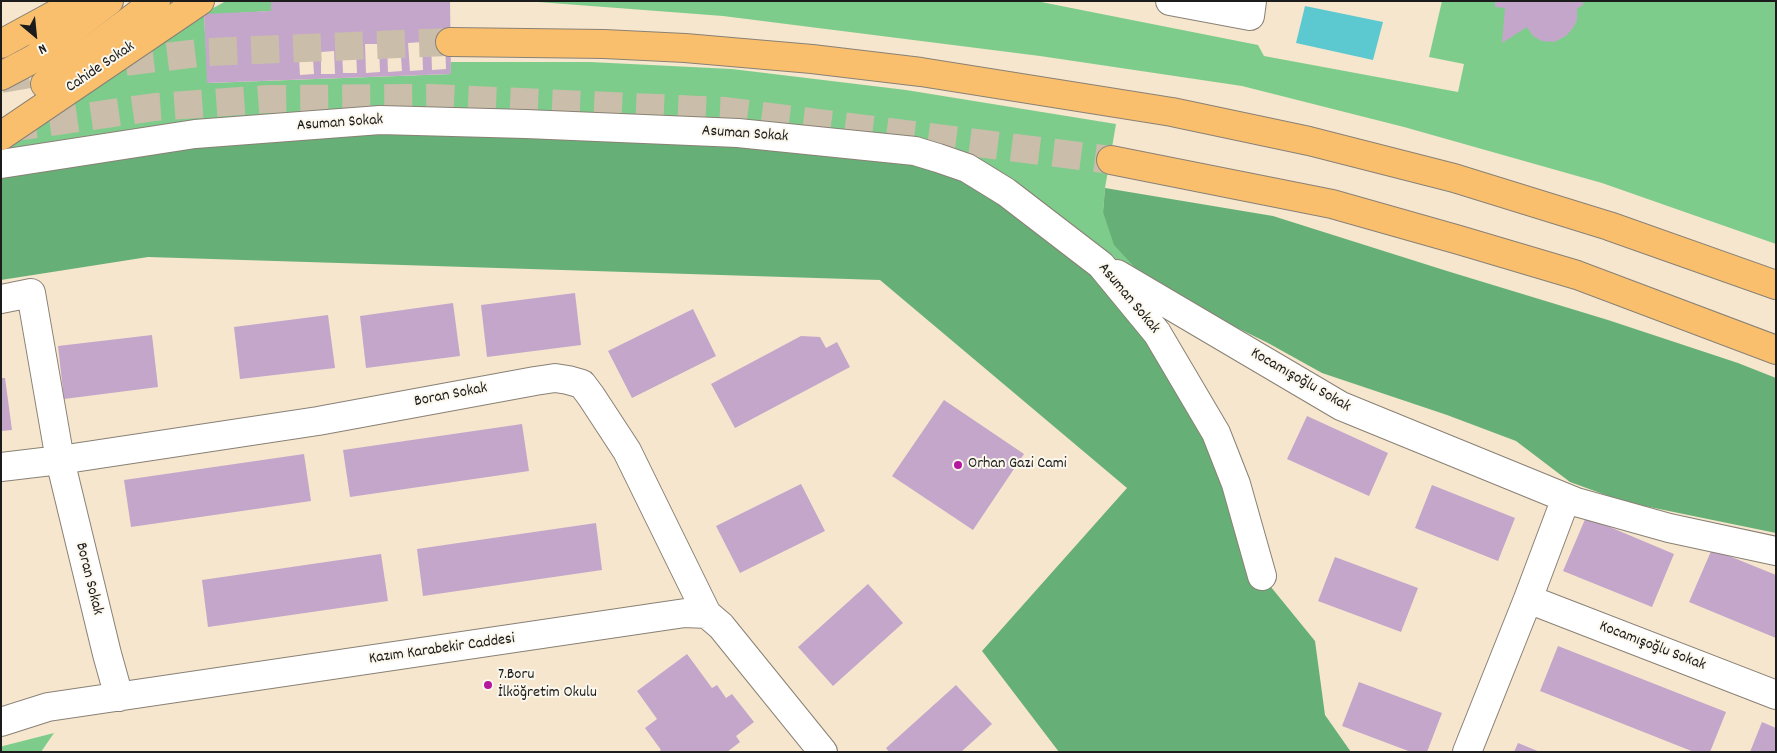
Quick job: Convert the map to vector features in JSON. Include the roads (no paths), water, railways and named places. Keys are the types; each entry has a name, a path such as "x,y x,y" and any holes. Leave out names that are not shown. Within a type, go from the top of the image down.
{"main road":[{"path":"1,44 80,1"},
{"path":"1,76 35,58 109,1"},
{"name":"Cahide Sokak","path":"1,117 156,1"},
{"name":"Cahide Sokak","path":"1,136 200,1"},
{"path":"450,42 604,44 812,59 921,72 1172,112 1309,140 1454,178 1609,226 1776,285"},
{"path":"1111,160 1332,204 1459,240 1577,275 1776,350"}],"street":[{"path":"1170,1 1250,16 1252,1"},
{"name":"Asuman Sokak","path":"1,164 195,134 380,120 738,133 915,151 967,168 1006,192 1101,265 1157,333 1216,432 1236,484 1262,576"},
{"name":"Kocamışoğlu Sokak","path":"1101,265 1341,406 1566,498 1669,528 1776,551"},
{"name":"Boran Sokak","path":"1,298 32,293 60,460 119,697"},
{"name":"Boran Sokak","path":"1,467 318,422 535,380 555,378 568,380 582,384 627,451 707,614"},
{"path":"1468,752 1566,498"},
{"name":"Kocamışoğlu Sokak","path":"1528,599 1776,695"},
{"name":"Kazım Karabekir Caddesi","path":"1,722 48,707 685,614 707,614"},
{"path":"707,614 734,641 815,749"}],"water":[{"path":"1305,6 1383,22 1373,60 1296,43"}],"tunnel":[{"path":"1,79 41,72 207,52 450,42"},
{"path":"8,128 155,107 269,99 429,98 724,111 1111,160"}],"place":[{"name":"Orhan Gazi Cami","path":"958,465"},
{"name":"7.Boru İlköğretim Okulu","path":"488,685"}]}
